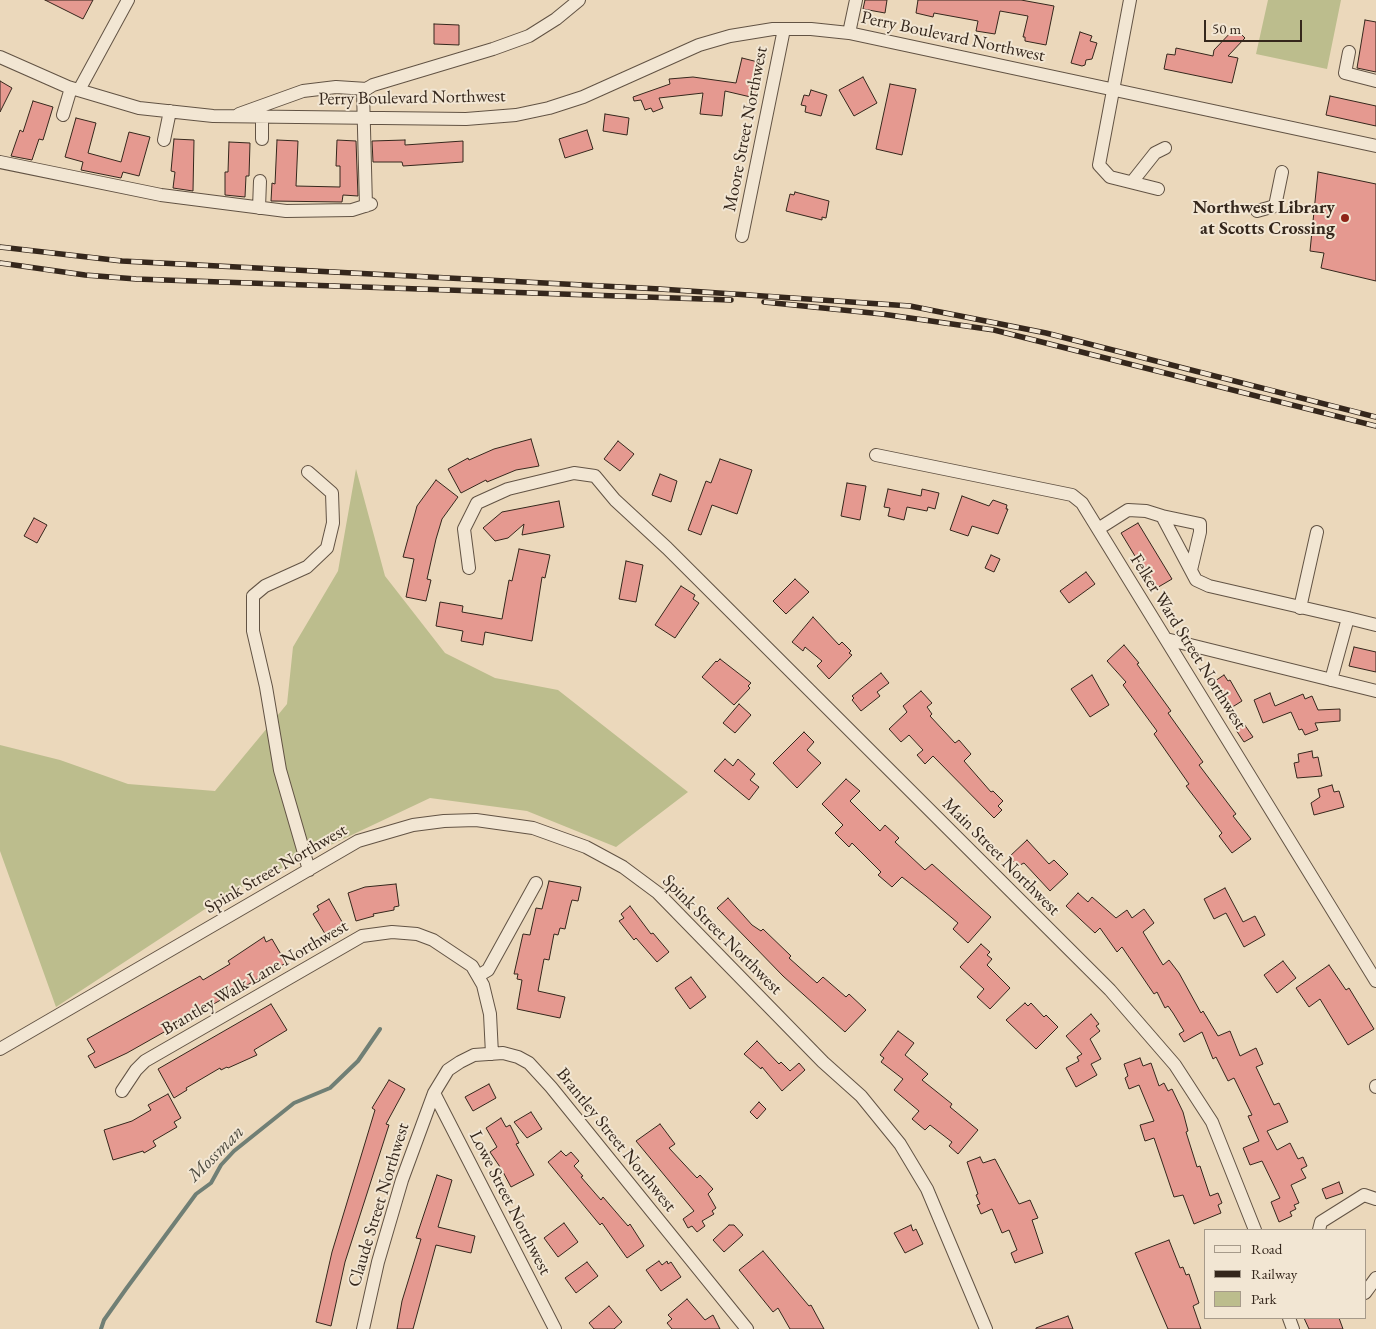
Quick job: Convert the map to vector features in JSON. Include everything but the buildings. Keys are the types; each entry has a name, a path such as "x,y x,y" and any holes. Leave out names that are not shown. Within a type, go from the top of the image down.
{"street":[{"path":"63,115 75,89 128,0"},
{"path":"233,117 272,100 303,91 336,86 367,89 493,49 529,36 556,19 579,0"},
{"path":"849,33 856,0"},
{"path":"1130,0 1099,165 1110,177 1157,188 1144,167"},
{"name":"Perry Boulevard Northwest","path":"0,57 75,89 139,108 233,117 466,119 516,114 549,108 583,96 699,44 730,36 784,29 811,28 849,33 1376,146"},
{"name":"Moore Street Northwest","path":"742,236 784,29"},
{"path":"1349,52 1345,73 1376,81"},
{"path":"0,162 48,167 161,195 286,211 352,210 368,205 363,91 367,89"},
{"path":"164,140 170,111"},
{"path":"262,117 262,138"},
{"path":"1132,182 1155,153 1165,148"},
{"path":"1257,211 1274,206 1282,172"},
{"path":"259,208 260,181"},
{"name":"Felker Ward Street Northwest","path":"876,455 1072,495 1082,504 1376,981"},
{"path":"308,472 332,494 333,523 327,548 307,567 265,586 253,596 253,631 266,687 280,770 309,870"},
{"name":"Main Street Northwest","path":"469,568 464,530 477,503 508,489 574,473 595,476 615,500 667,548 1110,990 1175,1065 1212,1122 1255,1229"},
{"path":"1098,529 1128,510 1146,511 1200,524 1200,532 1191,570"},
{"path":"1162,516 1196,580 1209,586 1376,625"},
{"path":"1300,608 1317,532"},
{"path":"1331,680 1348,618"},
{"path":"1166,638 1376,691"},
{"name":"Spink Street Northwest","path":"0,1049 358,841 413,825 476,820 533,828 586,847 624,868 658,893 824,1062 861,1096 900,1144 927,1189 986,1329"},
{"path":"478,976 488,970 536,883"},
{"name":"Brantley Walk Lane Northwest","path":"122,1091 136,1070 145,1061 362,936 392,932 417,934 449,950 472,966 483,985 490,1014 492,1054"},
{"name":"Brantley Street Northwest","path":"434,1093 448,1070 474,1055 503,1053 523,1060 551,1086 747,1329"},
{"name":"Claude Street Northwest","path":"363,1329 378,1262 402,1180 434,1093"},
{"name":"Lowe Street Northwest","path":"434,1093 555,1329"},
{"path":"1319,1229 1321,1222 1364,1195 1376,1199"},
{"path":"1366,1292 1376,1278"}],"green space":[{"path":"1268,0 1341,0 1327,69 1256,54"},
{"path":"356,469 385,576 445,653 495,678 558,690 688,792 616,847 527,811 430,798 231,892 56,1007 0,851 0,745 60,760 128,784 215,791 287,704 293,647 338,571"}],"waterway":[{"name":"Mossman","path":"101,1329 104,1320 196,1194 211,1183 221,1165 234,1151 294,1103 330,1088 358,1061 380,1029"}],"railway":[{"path":"0,247 122,261 660,289 910,306 1046,333 1376,417"},
{"path":"0,263 85,275 136,279 731,300"},
{"path":"764,302 882,314 994,330 1376,426"}],"place":[{"name":"Northwest Library at Scotts Crossing","path":"1345,218"}]}
